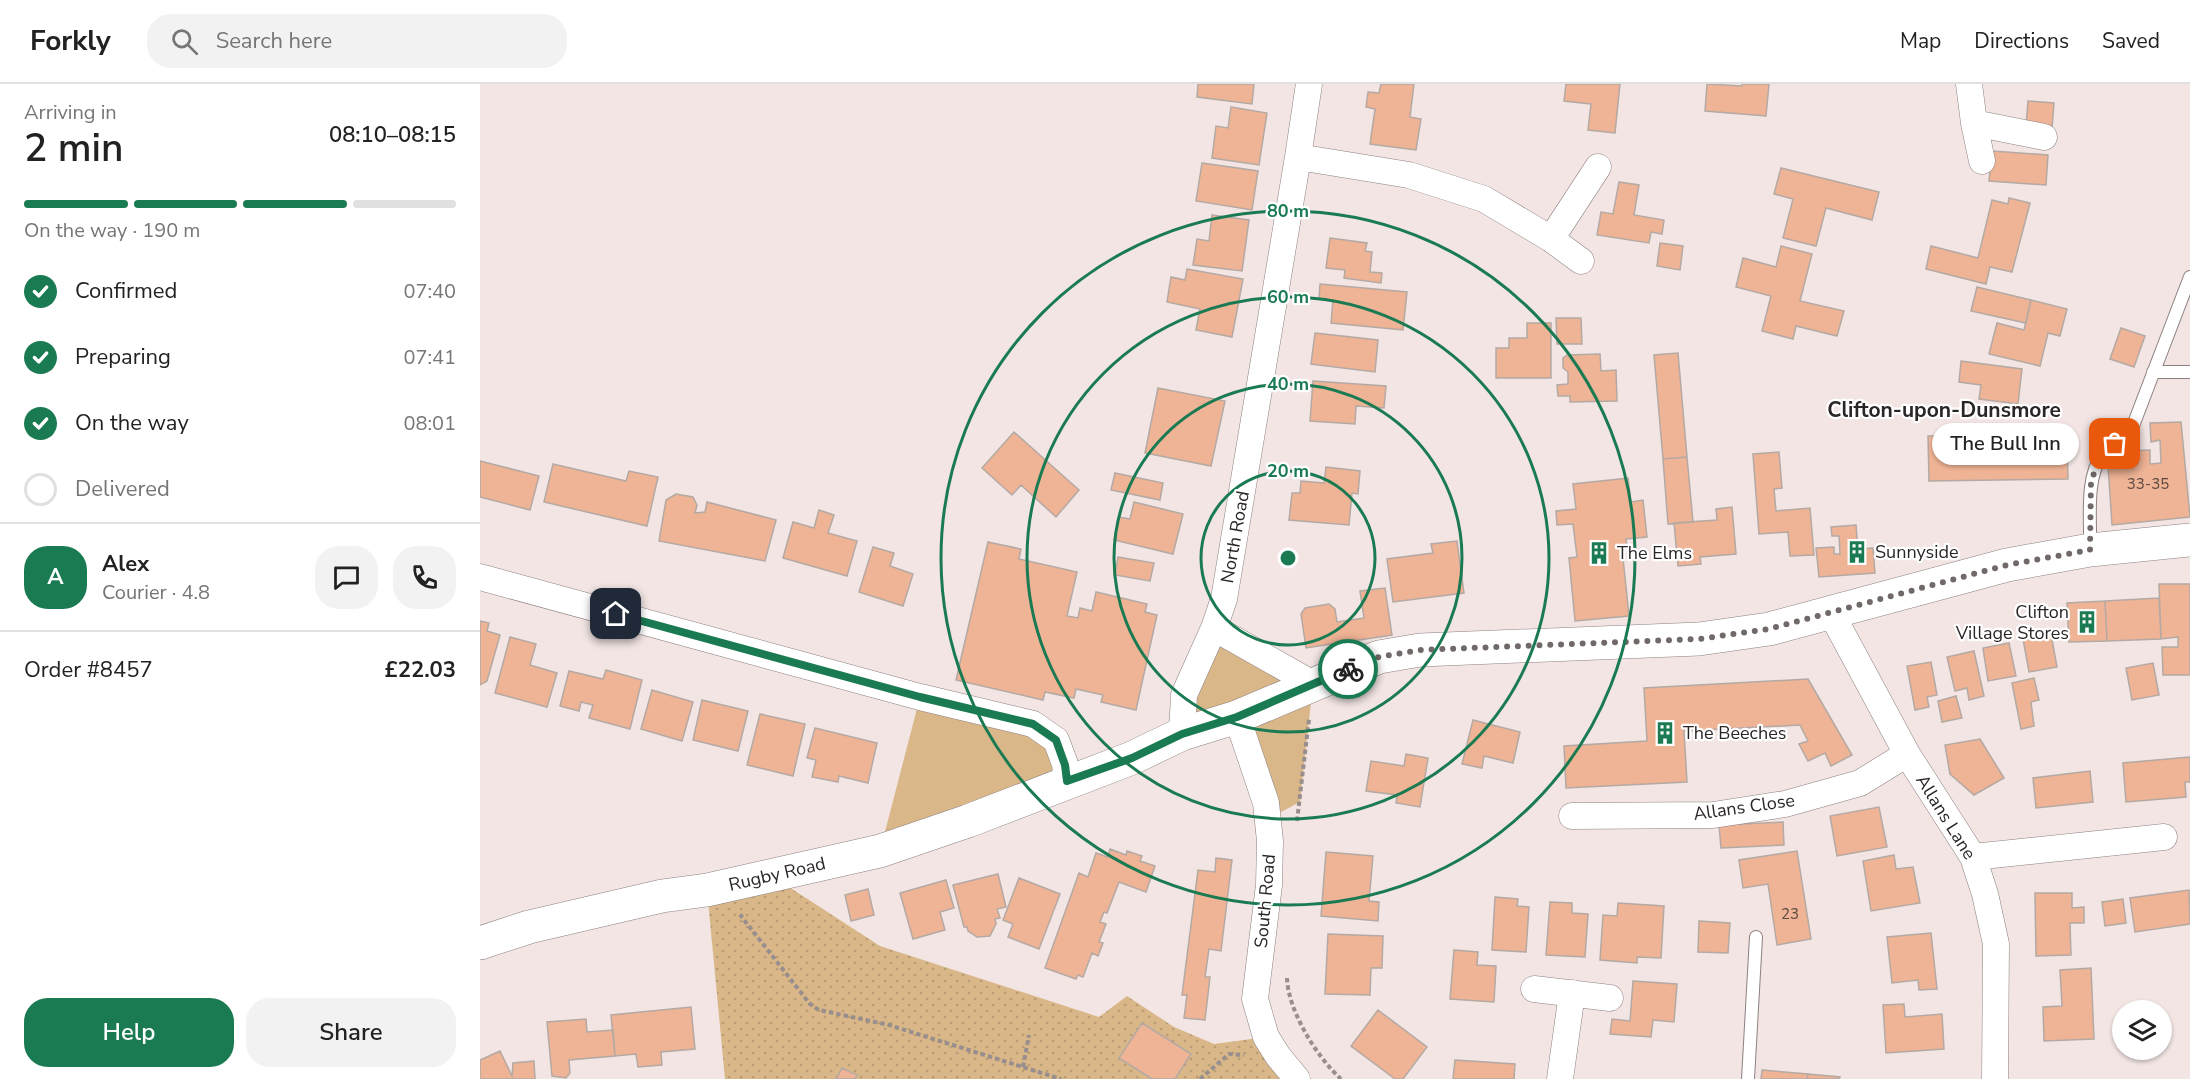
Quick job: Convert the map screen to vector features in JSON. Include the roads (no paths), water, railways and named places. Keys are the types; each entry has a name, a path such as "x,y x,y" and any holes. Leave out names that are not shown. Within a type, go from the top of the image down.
{"street":[{"name":"North Road","path":"1182,734 1184,695 1214,628 1224,599 1309,84"},
{"path":"1969,84 1982,161"},
{"path":"1974,123 2044,137"},
{"path":"1298,158 1409,175 1484,199 1551,239 1581,261"},
{"path":"1551,239 1598,167"},
{"name":"Rugby Road","path":"480,943 529,927 880,851 968,821 1067,781 1132,758 1182,734 1237,717 1379,657 1420,650 1699,639 1769,629 2007,565 2090,550 2190,540"},
{"path":"480,577 920,697 1033,724 1056,740 1065,765 1067,781"},
{"name":"Allans Lane","path":"1830,611 1907,754 1973,857 1985,894 1996,944 1995,1079"},
{"path":"1214,628 1313,684"},
{"name":"South Road","path":"1237,717 1266,803 1270,841 1269,885 1255,999 1266,1037 1297,1079"},
{"name":"Allans Close","path":"1572,816 1713,815 1785,804 1860,783 1907,754"},
{"path":"1973,857 2164,837"},
{"path":"1534,989 1610,998"},
{"path":"1560,1079 1572,993"}],"lane":[{"path":"2090,550 2091,481 2100,458 2131,432 2190,278"},
{"path":"2153,372 2190,372"},
{"path":"1748,1079 1756,937"}],"place":[{"name":"The Bull Inn","path":"2115,444"},
{"name":"Sunnyside","path":"1857,552"},
{"name":"The Elms","path":"1599,553"},
{"name":"Clifton Village Stores","path":"2087,622"},
{"name":"The Beeches","path":"1665,733"}],"district":[{"name":"Clifton-upon-Dunsmore","path":"1944,410"}]}
